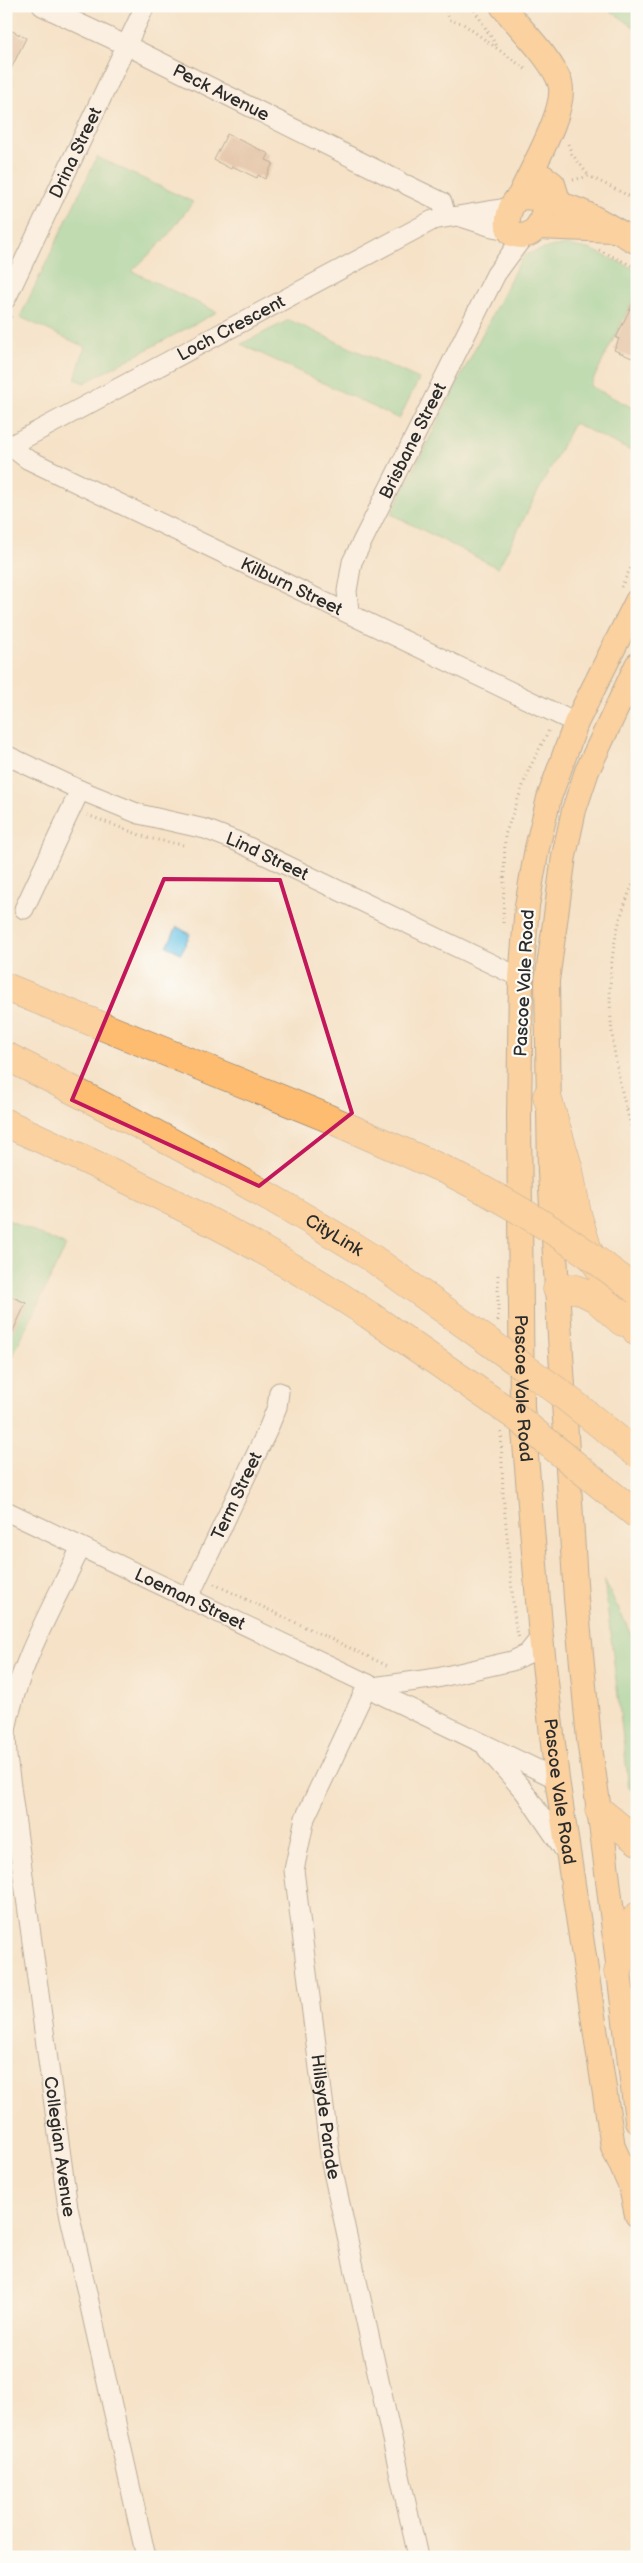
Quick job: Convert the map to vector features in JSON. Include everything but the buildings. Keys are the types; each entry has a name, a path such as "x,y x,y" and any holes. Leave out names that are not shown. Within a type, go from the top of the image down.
{"highway":[{"path":"6,986 323,1116 443,1169 498,1196 547,1226 637,1291"},
{"name":"CityLink","path":"6,1056 230,1174 372,1258 563,1395 637,1454"},
{"path":"547,1096 567,1160 577,1213 588,1250 637,1333"},
{"path":"6,1123 96,1164 196,1214 328,1287 515,1416 637,1515"},
{"path":"557,1289 577,1289 595,1298 637,1333"},
{"path":"599,1810 637,1841"},
{"path":"618,1972 624,1946 637,1916"}],"main road":[{"path":"502,6 552,66 561,84 561,104 541,152 529,174 544,213 519,232"},
{"path":"541,152 539,196 508,222 519,232 613,230"},
{"path":"539,196 588,213 613,230 637,242"},
{"name":"Pascoe Vale Road","path":"628,596 576,723 549,798 537,848 528,906 521,978 520,1310 531,1641 557,1779 613,2146 631,2186 637,2215"},
{"name":"Pascoe Vale Road","path":"637,665 587,771 574,810 564,856 547,981 547,1096 576,1599 589,1740 637,2121"},
{"path":"520,1310 557,1289"},
{"path":"557,1779 599,1810"},
{"name":"Pascoe Vale Road","path":"631,2186 637,2161"}],"street":[{"name":"Peck Avenue","path":"42,6 442,202 452,216"},
{"name":"Drina Street","path":"6,299 145,6"},
{"name":"Loch Crescent","path":"8,447 417,227 452,216 539,196"},
{"path":"452,216 519,232"},
{"name":"Brisbane Street","path":"348,612 347,591 352,562 496,274 519,232"},
{"name":"Kilburn Street","path":"8,447 27,459 576,723"},
{"name":"Lind Street","path":"6,755 80,790 139,814 205,829 236,841 521,978"},
{"path":"24,909 80,790"},
{"name":"Term Street","path":"188,1599 268,1429 277,1407 279,1392"},
{"name":"Loeman Street","path":"6,1511 371,1686 378,1693 557,1779"},
{"name":"Collegian Avenue","path":"81,1547 20,1678 11,1704 6,1730 7,1757 68,2208 146,2557"},
{"path":"371,1686 437,1678 512,1661 527,1654 531,1641"},
{"name":"Hillsyde Parade","path":"371,1686 305,1818 294,1870 331,2164 418,2557"},
{"path":"482,1743 524,1792 568,1855"}],"path":[{"path":"444,6 449,20 462,23 536,76"},
{"path":"472,6 500,51"},
{"path":"539,196 589,176 637,200"},
{"path":"592,248 637,268"},
{"path":"628,596 637,556"},
{"path":"503,932 506,835 530,769 551,728"},
{"path":"637,876 622,911 610,983 610,1020 614,1050 637,1145"},
{"path":"627,1109 637,1105"},
{"path":"498,1266 498,1330"},
{"path":"501,1426 503,1493 515,1623 531,1641"},
{"path":"199,1577 394,1669"}],"highlighted area":[{"path":"164,879 280,880 352,1113 259,1186 72,1100"}],"green space":[{"path":"603,6 637,6 637,29"},
{"path":"97,157 193,202 165,239 132,271 217,312 84,383 75,379 85,347 20,317"},
{"path":"569,245 592,250 637,270 637,292 590,386 637,410 637,454 574,423 498,568 391,514 516,268 525,255 553,246"},
{"path":"289,320 419,379 399,419 241,344"},
{"path":"6,1219 66,1246 6,1369"},
{"path":"604,1580 637,1646 637,1796 629,1788"}],"water":[{"path":"177,927 190,934 181,953 167,946"}]}
